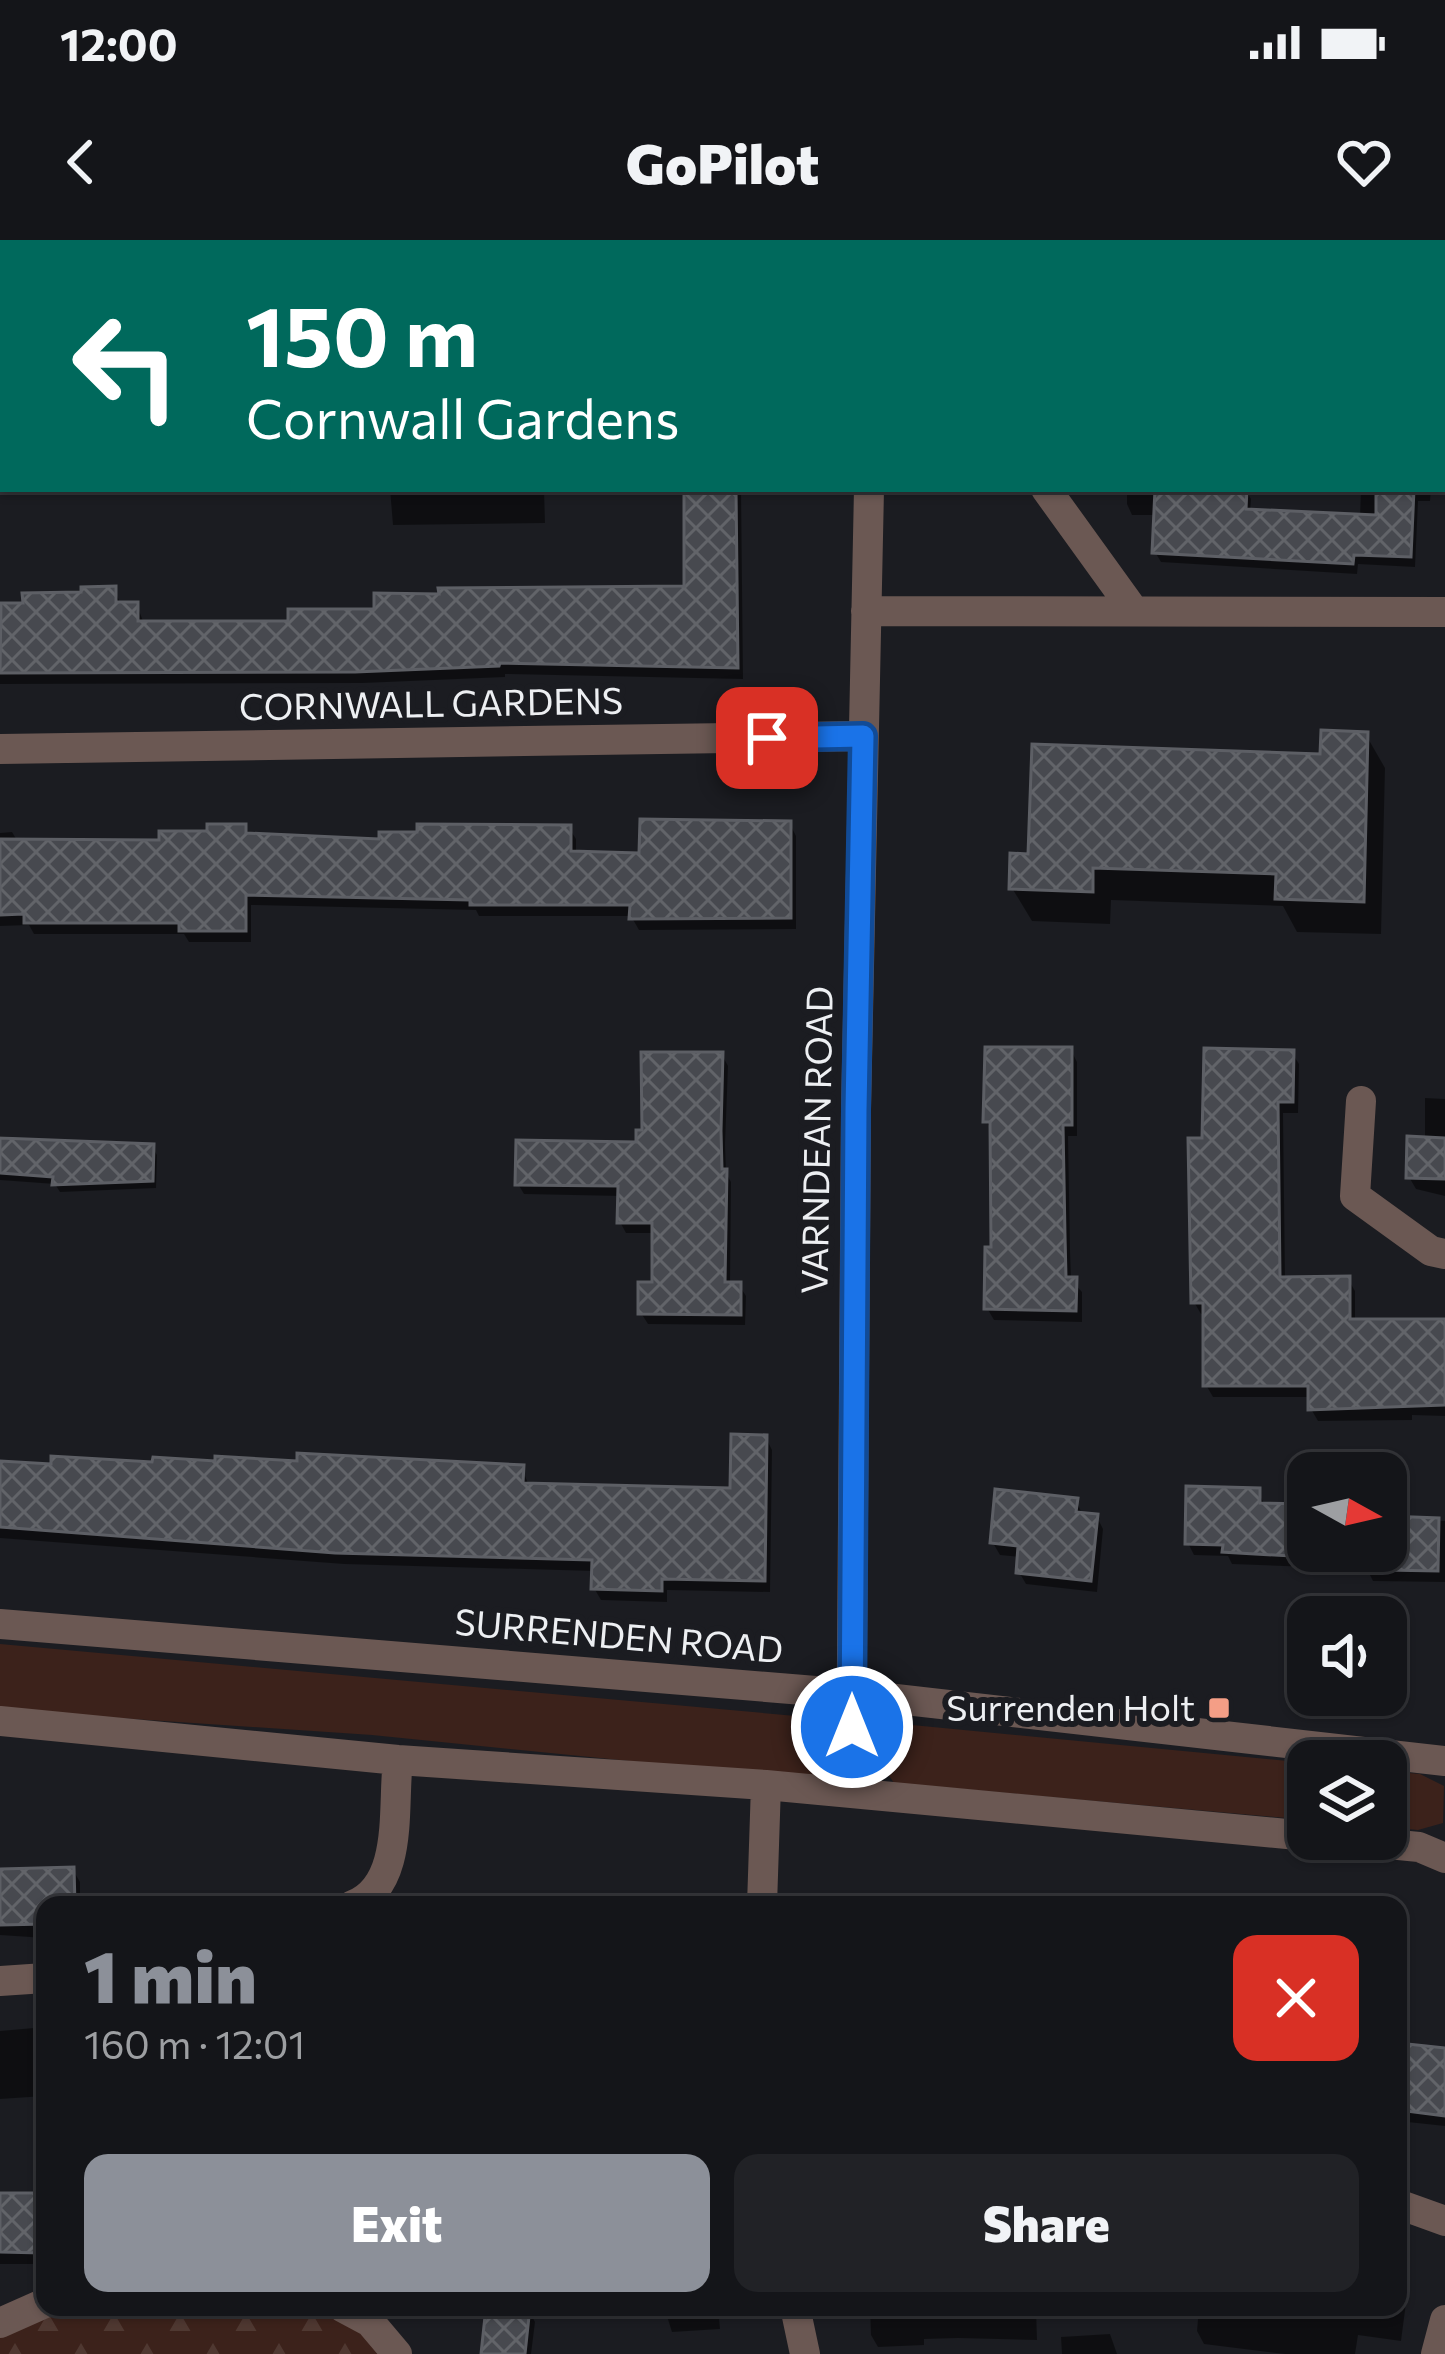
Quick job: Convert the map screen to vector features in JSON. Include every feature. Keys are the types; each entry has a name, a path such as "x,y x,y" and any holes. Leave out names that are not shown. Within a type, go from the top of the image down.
{"street":[{"name":"VARNDEAN ROAD","path":"851,1792 856,1110 869,492"},
{"path":"1048,492 1134,611"},
{"path":"866,611 1445,612"},
{"name":"CORNWALL GARDENS","path":"0,749 863,736"},
{"path":"1360,1101 1354,1196 1431,1251 1445,1254"},
{"name":"SURRENDEN ROAD","path":"0,1624 852,1694 1445,1760"},
{"path":"0,1721 398,1760 851,1792 1287,1834"},
{"path":"370,1896 390,1856 398,1760"},
{"path":"762,1896 766,1785"},
{"path":"1407,1846 1445,1858"},
{"path":"0,1981 36,1979"},
{"path":"1407,2207 1445,2221"},
{"path":"0,2323 36,2307"},
{"path":"359,2316 398,2354"},
{"path":"797,2316 805,2354"},
{"path":"1436,2354 1445,2320"}],"green space":[{"path":"0,1644 818,1718 829,1743 824,1768 808,1779 372,1735 0,1710"},
{"path":"912,1725 1287,1761 1287,1818 894,1783 881,1764 887,1738"},
{"path":"1407,1773 1444,1786 1443,1823 1407,1829"},
{"path":"36,2310 36,2316 353,2316 397,2354 0,2354 0,2323"}],"building":[{"path":"684,492 736,492 738,668 500,663 355,672 0,673 1,603 23,603 22,593 116,586 116,602 138,602 138,621 288,621 288,609 374,609 374,593 684,586"},
{"path":"1155,492 1247,492 1246,509 1376,515 1376,492 1414,492 1411,557 1354,555 1353,564 1152,553"},
{"path":"1321,730 1368,732 1364,902 1275,899 1276,874 1093,868 1093,892 1009,889 1010,853 1028,854 1032,744 1320,754"},
{"path":"640,819 791,821 791,918 629,919 630,905 470,905 470,900 246,895 246,931 179,931 179,923 24,923 24,914 0,915 0,839 159,840 159,831 207,831 207,824 246,824 246,833 379,839 379,832 417,832 417,824 571,825 571,851 639,853"},
{"path":"985,1047 1072,1047 1072,1125 1063,1125 1066,1277 1077,1277 1076,1311 984,1309 985,1247 991,1247 990,1122 983,1122"},
{"path":"1204,1048 1294,1050 1293,1102 1278,1102 1280,1277 1350,1276 1350,1319 1445,1319 1445,1405 1308,1410 1308,1386 1203,1386 1203,1303 1191,1303 1188,1138 1202,1138"},
{"path":"641,1052 723,1052 725,1282 741,1282 741,1315 638,1314 638,1282 652,1282 652,1223 617,1223 618,1186 515,1185 516,1140 636,1142 636,1130 642,1130"},
{"path":"1407,1136 1445,1138 1445,1179 1406,1178"},
{"path":"0,1138 154,1144 153,1181 52,1185 53,1177 0,1173"},
{"path":"731,1434 767,1435 765,1581 662,1579 662,1591 591,1589 592,1560 335,1553 0,1527 0,1461 51,1464 51,1456 215,1461 215,1456 297,1461 297,1453 524,1465 523,1483 730,1488"},
{"path":"1186,1486 1260,1488 1260,1503 1287,1504 1287,1556 1222,1552 1223,1545 1185,1544"},
{"path":"995,1489 1078,1498 1076,1512 1098,1514 1091,1581 1016,1573 1018,1546 990,1543"},
{"path":"1407,1517 1439,1518 1438,1571 1407,1570"},
{"path":"74,1867 75,1896 36,1896 36,1924 0,1925 0,1869"},
{"path":"1407,2044 1445,2048 1445,2116 1407,2111"},
{"path":"0,2193 36,2193 36,2253 0,2252"},
{"path":"485,2316 529,2316 525,2354 481,2354"}],"place":[{"name":"Surrenden Holt","path":"1219,1708"}],"route":[{"path":"767,738 863,736 852,1727"}]}
